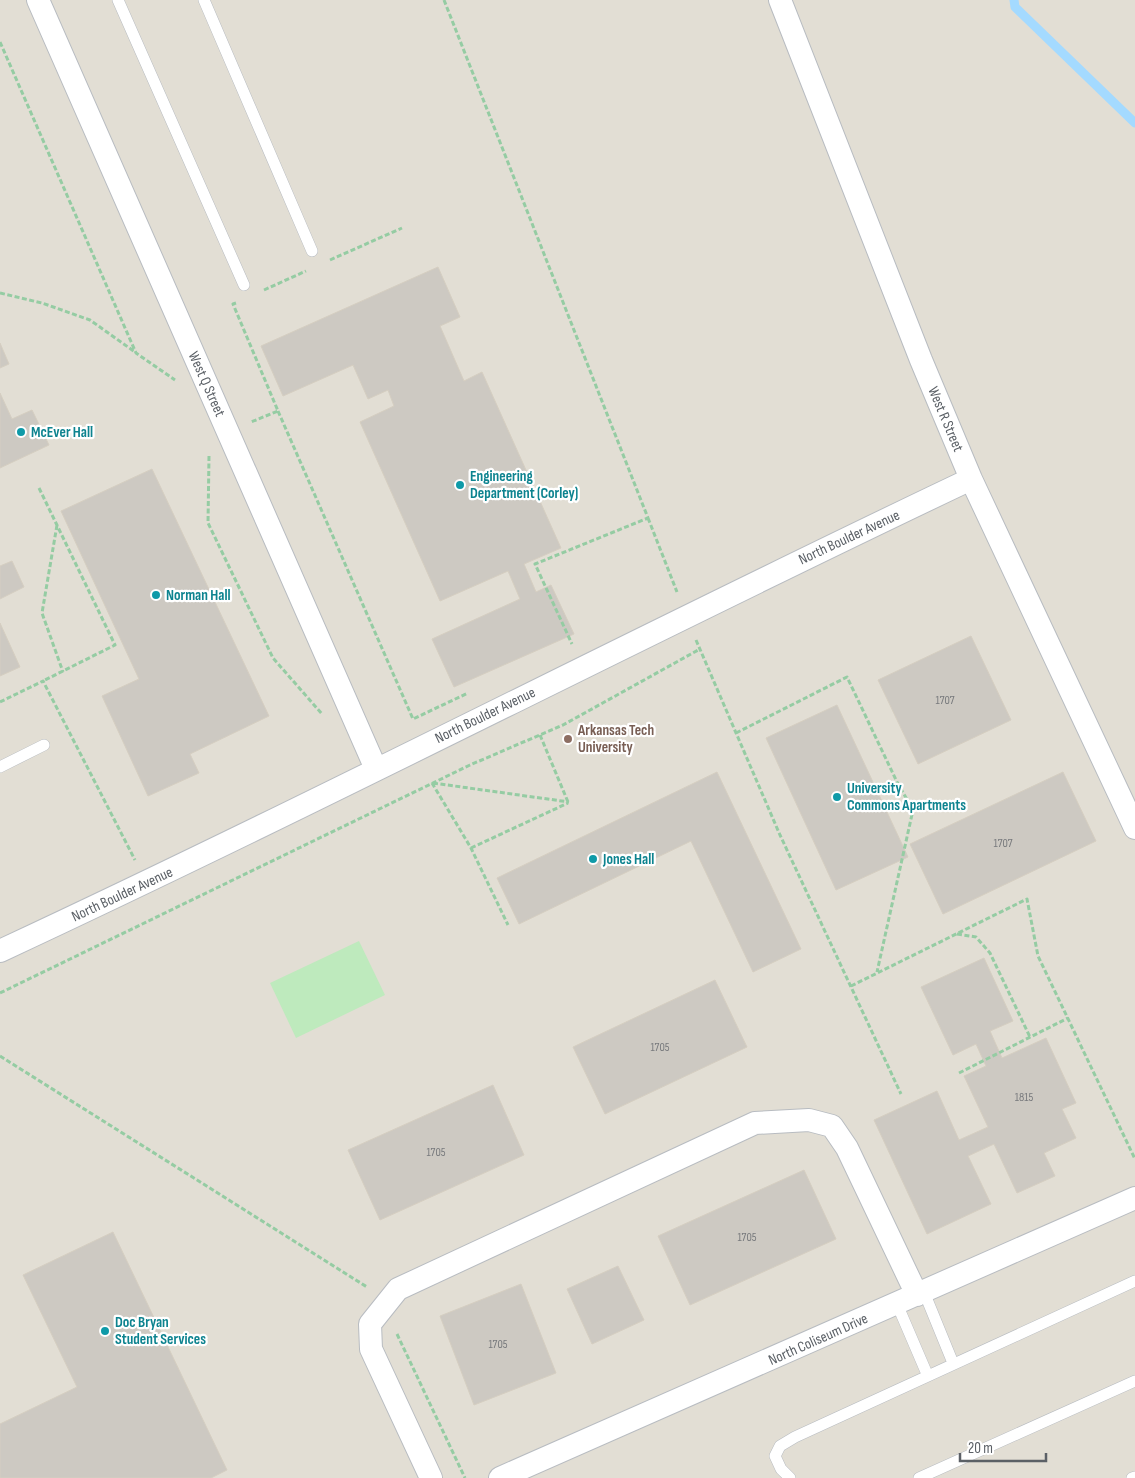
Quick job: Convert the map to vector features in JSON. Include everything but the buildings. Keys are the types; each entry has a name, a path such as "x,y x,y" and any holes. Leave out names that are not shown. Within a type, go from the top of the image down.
{"street":[{"name":"West Q Street","path":"38,0 376,769"},
{"name":"West R Street","path":"780,0 921,360 971,479 1135,828"},
{"name":"North Boulder Avenue","path":"0,951 147,882 687,615 971,479"},
{"path":"431,1478 371,1349 370,1324 398,1289 755,1123 809,1120 832,1126 847,1148 913,1297"},
{"name":"North Coliseum Drive","path":"500,1478 1135,1198"}],"lane":[{"path":"118,0 244,285"},
{"path":"204,0 312,251"},
{"path":"0,767 44,745"},
{"path":"790,1478 780,1468 775,1456 780,1446 816,1426 1135,1281"},
{"path":"913,1297 953,1363"},
{"path":"913,1297 928,1374"},
{"path":"919,1478 1135,1381"}],"path":[{"path":"444,0 700,649 780,835 901,1094"},
{"path":"0,293 42,303 90,320 136,354"},
{"path":"278,411 413,719 475,690"},
{"path":"209,454 208,523 273,658 328,721"},
{"path":"0,702 44,682 115,645 39,488"},
{"path":"564,648 573,644 535,564 648,518"},
{"path":"57,524 42,613 64,672"},
{"path":"0,993 432,783 563,725 700,649"},
{"path":"736,733 847,677 897,782 913,810 877,973"},
{"path":"44,682 164,913"},
{"path":"540,735 569,802"},
{"path":"355,780 368,814"},
{"path":"432,783 569,802"},
{"path":"432,783 471,848 508,925"},
{"path":"471,848 569,802"},
{"path":"850,986 1027,899 1038,956 1135,1159"},
{"path":"957,934 976,937 990,953 1030,1037"},
{"path":"958,1073 1068,1018"},
{"path":"0,1056 364,1283 385,1306 465,1478"}],"shaded area":[{"name":"Arkansas Tech University","path":"0,0 1135,0 1135,1478 0,1478"}],"green space":[{"path":"359,941 385,995 296,1038 270,983"}],"waterway":[{"path":"1014,0 1015,7 1135,123"}],"place":[{"name":"McEver Hall","path":"21,432"},
{"name":"Engineering Department (Corley)","path":"460,485"},
{"name":"Norman Hall","path":"156,595"},
{"name":"Arkansas Tech University","path":"568,739"},
{"name":"University Commons Apartments","path":"837,797"},
{"name":"Jones Hall","path":"593,859"},
{"name":"Doc Bryan Student Services","path":"105,1331"}]}
